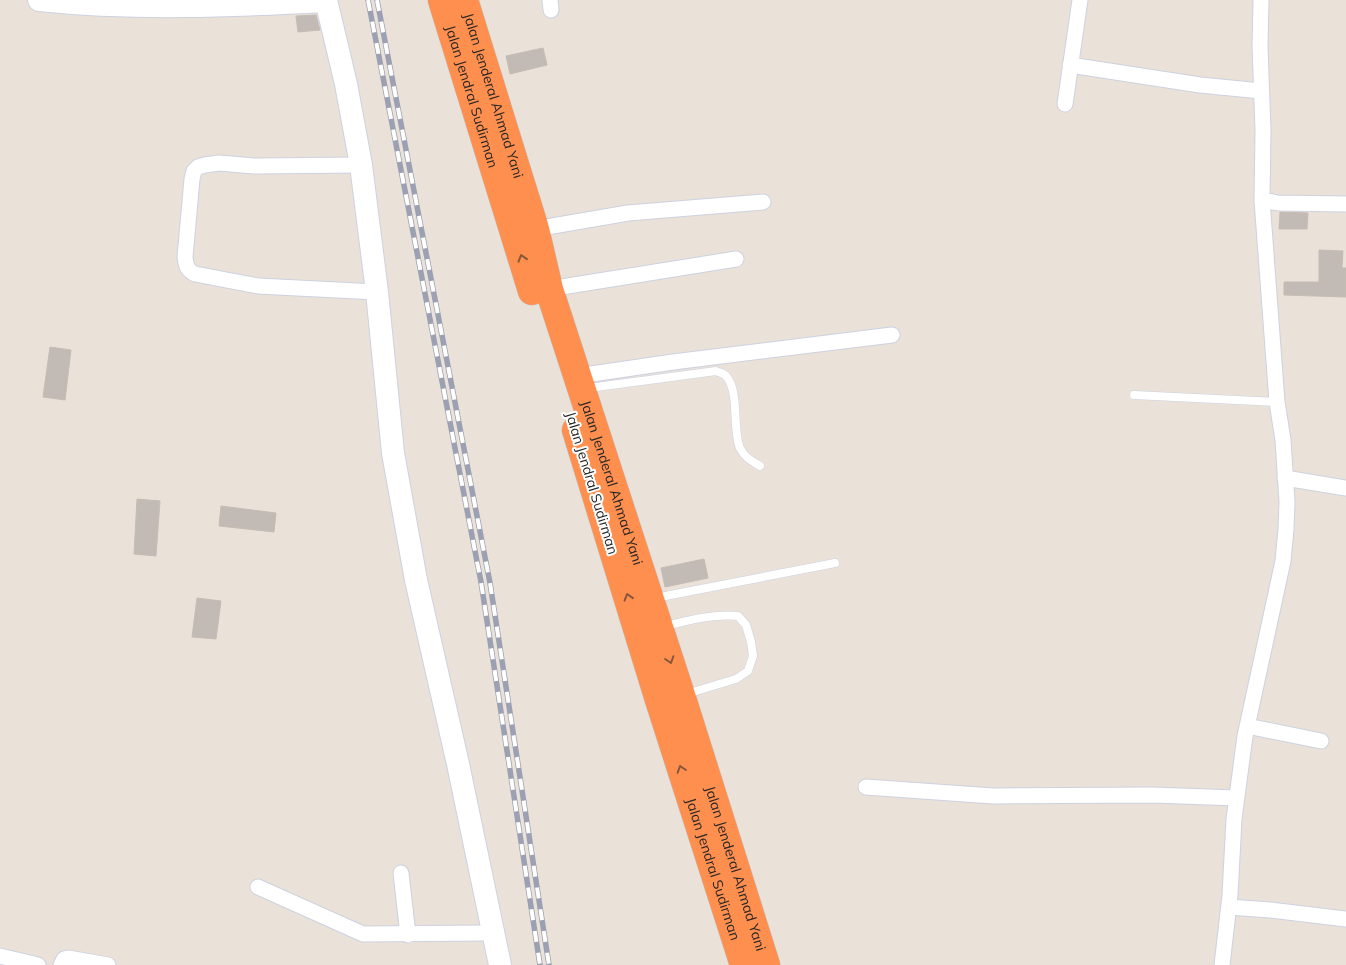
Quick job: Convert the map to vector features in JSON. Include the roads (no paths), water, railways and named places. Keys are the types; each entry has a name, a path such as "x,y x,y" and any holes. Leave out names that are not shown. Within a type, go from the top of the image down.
{"highway":[{"name":"Jalan Jendral Sudirman","path":"442,0 670,697 744,965"},
{"name":"Jalan Jenderal Ahmad Yani","path":"466,6 534,229 549,289 650,599 649,630"},
{"name":"Jalan Jenderal Ahmad Yani","path":"670,697 766,965"}],"street":[{"path":"39,0 159,7 253,5 326,0 346,84 361,165 377,292 394,462 416,580 458,764 500,964"},
{"path":"1065,104 1080,0"},
{"path":"1222,965 1229,907 1232,840 1247,726 1283,561 1286,511 1283,440 1277,402 1262,200 1261,0"},
{"path":"1070,65 1200,85 1261,91"},
{"path":"361,165 254,166 219,164 198,167 194,171 192,179 185,257 186,266 195,274 258,286 377,292"},
{"path":"1262,200 1278,203 1346,204"},
{"path":"534,229 628,214 763,202"},
{"path":"549,289 736,259"},
{"path":"580,383 710,358 892,335"},
{"path":"1285,478 1346,488"},
{"path":"1247,726 1321,741"},
{"path":"866,787 986,796 1153,795 1237,798"},
{"path":"401,873 408,935"},
{"path":"258,886 358,933 408,935 483,933"},
{"path":"484,888 481,914 483,933 500,964"},
{"path":"1229,907 1285,911 1346,919"},
{"path":"0,956 38,965"},
{"path":"62,965 64,959 68,958 108,965"}],"lane":[{"path":"580,383 596,387 716,371 725,374 730,381 737,439 740,448 746,457 760,466"},
{"path":"1134,395 1277,402"},
{"path":"650,599 835,563"},
{"path":"649,630 697,618 724,615 738,616 746,626 753,656 748,671 736,679 670,697"}],"railway":[{"path":"368,0 481,582 540,965"},
{"path":"377,0 490,583 549,965"}]}
